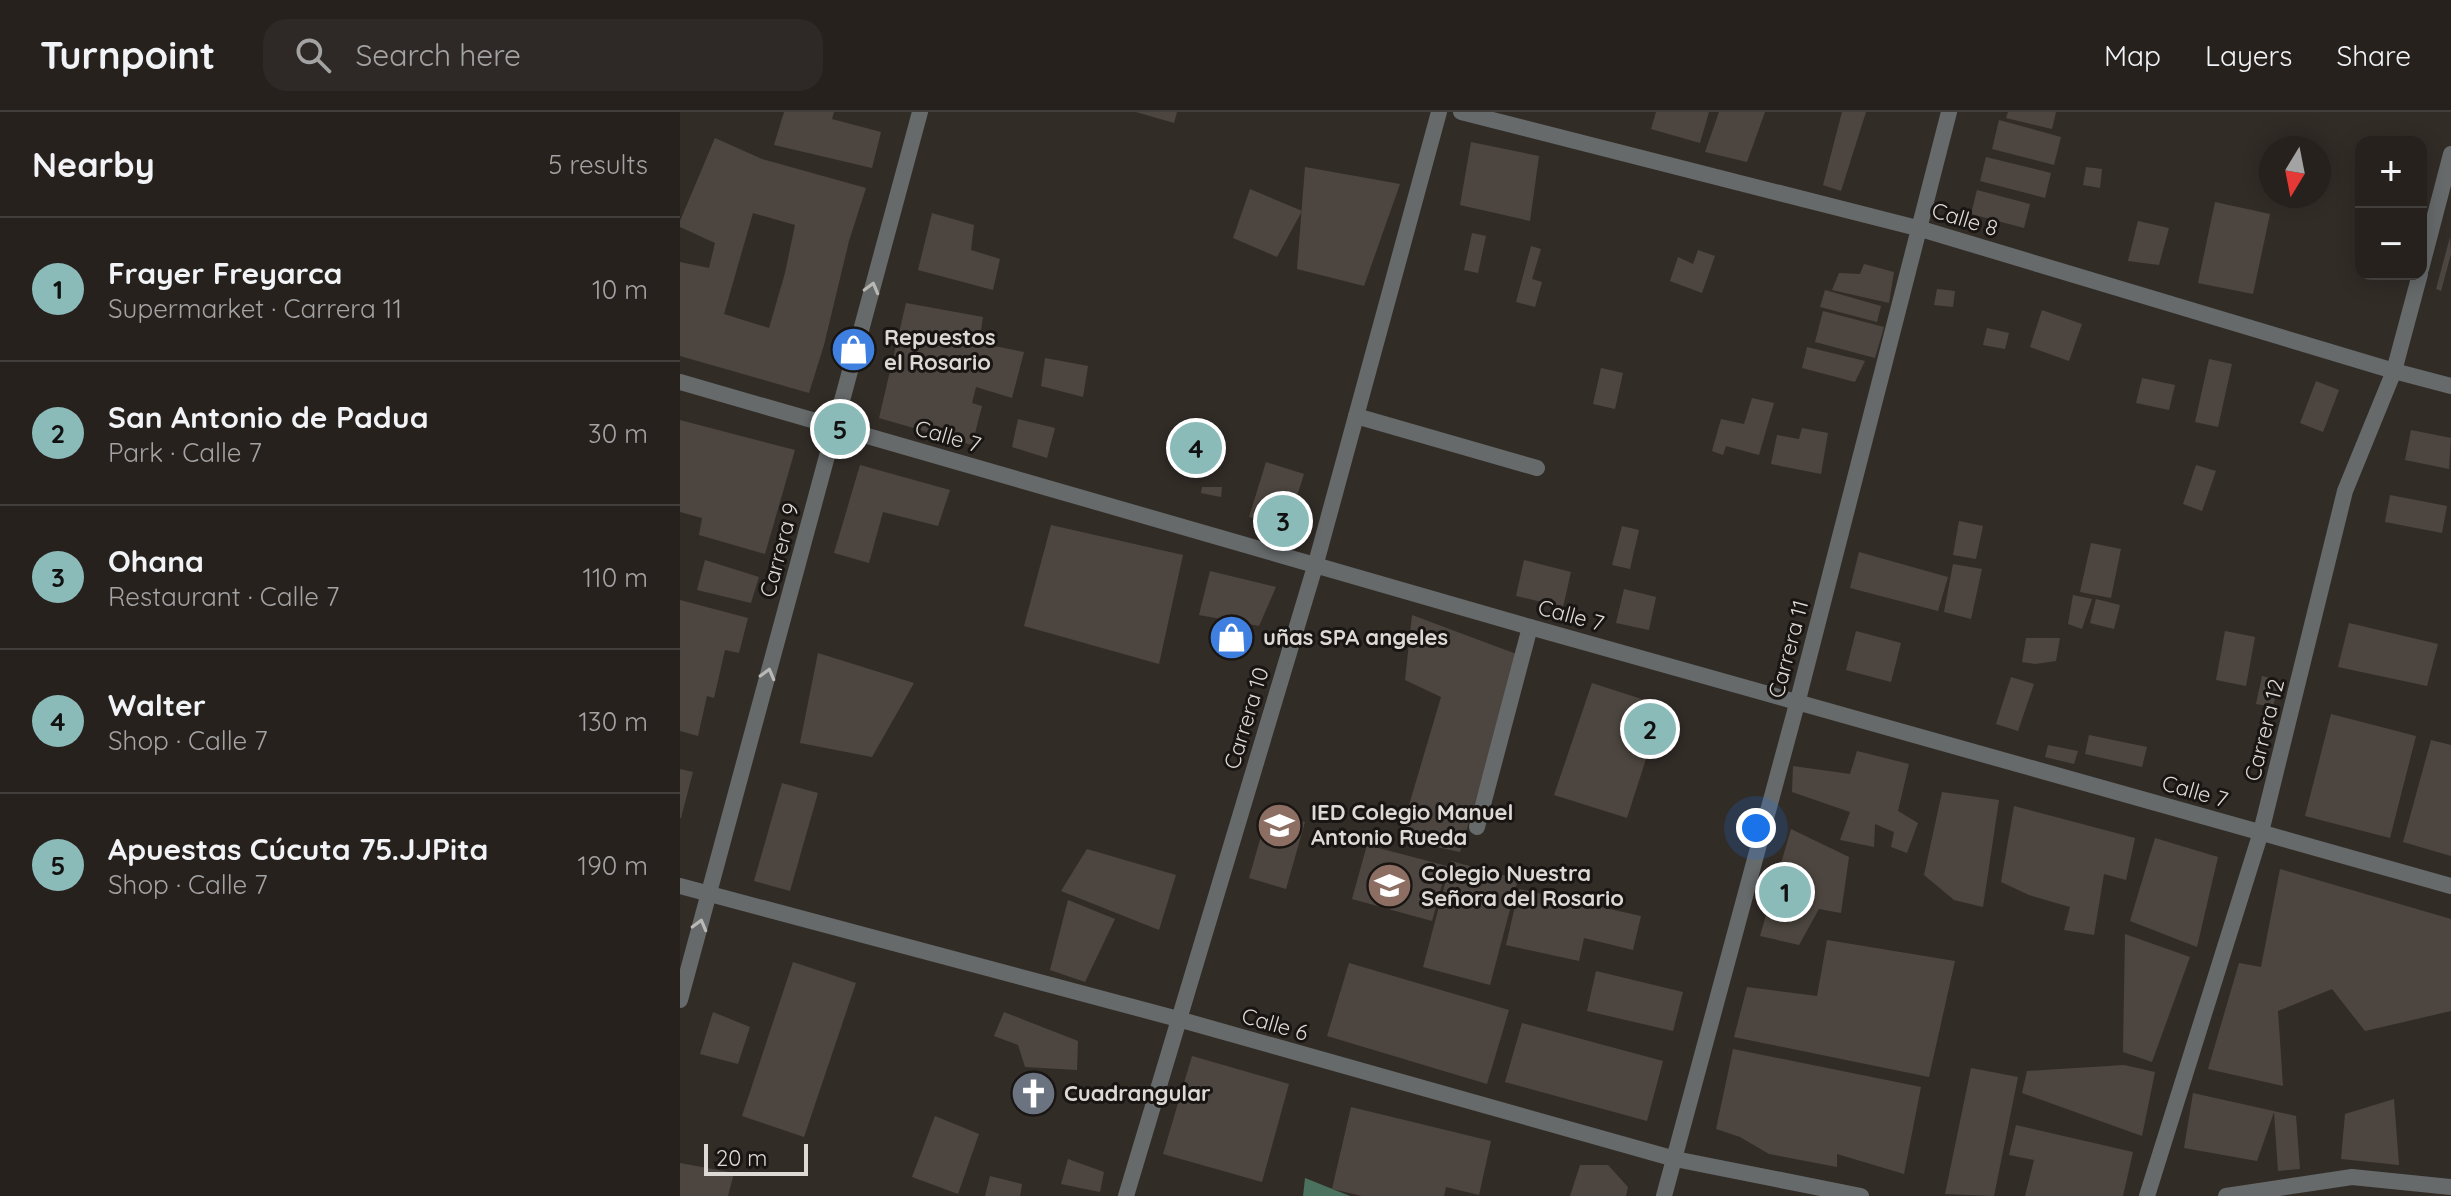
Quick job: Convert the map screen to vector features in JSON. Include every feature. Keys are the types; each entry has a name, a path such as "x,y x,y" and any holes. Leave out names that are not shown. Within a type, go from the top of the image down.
{"street":[{"name":"Carrera 9","path":"680,1000 920,112"},
{"name":"Carrera 10","path":"1126,1196 1316,563 1439,112"},
{"name":"Calle 8","path":"1461,112 1921,229 2451,386"},
{"name":"Carrera 11","path":"1664,1196 1798,700 1949,112"},
{"name":"Carrera 12","path":"2427,245 2451,154"},
{"name":"Carrera 12","path":"2147,1196 2261,832 2345,491 2394,371 2418,280"},
{"name":"Calle 7","path":"680,382 1530,627 2451,886"},
{"path":"1356,416 1537,468"},
{"path":"1477,827 1530,627"},
{"name":"Calle 6","path":"680,886 1178,1019 1675,1159 1861,1196"},
{"path":"2226,1196 2352,1177 2451,1187"}],"green space":[{"path":"1305,1178 1350,1196 1303,1196"}],"building":[{"path":"784,112 834,112 832,119 881,132 872,168 774,145"},
{"path":"1136,112 1177,112 1174,123"},
{"path":"1656,112 1709,112 1700,143 1651,129"},
{"path":"1719,112 1765,112 1747,162 1705,152"},
{"path":"1842,112 1866,112 1841,191 1823,185"},
{"path":"2008,112 2056,112 2052,129 2006,118"},
{"path":"1999,120 2061,137 2054,165 1992,149"},
{"path":"715,138 762,159 866,188 809,393 680,356 680,262 709,268 715,243 680,227","holes":["753,213 795,225 769,328 724,314"]},
{"path":"1471,142 1539,156 1530,221 1460,205"},
{"path":"1986,157 2051,173 2045,198 1980,181"},
{"path":"1305,167 1400,184 1364,286 1297,269"},
{"path":"2086,167 2102,169 2100,188 2083,185"},
{"path":"1250,189 1302,211 1277,257 1233,238"},
{"path":"1977,190 2030,204 2024,228 1971,214"},
{"path":"2215,202 2270,214 2253,294 2198,283"},
{"path":"932,213 974,225 971,250 1000,259 993,290 918,270"},
{"path":"2138,221 2169,228 2159,265 2128,261"},
{"path":"1472,233 1486,236 1478,273 1464,270"},
{"path":"2450,237 2451,254 2441,291 2436,289"},
{"path":"1531,246 1541,249 1532,279 1542,282 1535,307 1516,302"},
{"path":"1698,250 1715,256 1702,293 1670,281 1678,257 1693,264"},
{"path":"1864,264 1894,272 1889,303 1832,290 1839,273 1860,274"},
{"path":"1937,289 1955,291 1953,307 1934,305"},
{"path":"1825,290 1881,306 1877,322 1820,307"},
{"path":"906,303 983,317 979,343 1024,352 1012,398 976,387 972,403 982,406 972,445 879,418"},
{"path":"2042,310 2082,324 2069,361 2030,347"},
{"path":"1823,311 1884,327 1875,358 1815,342"},
{"path":"1987,328 2009,333 2005,349 1983,345"},
{"path":"1807,347 1865,361 1855,382 1802,368"},
{"path":"1045,358 1088,366 1083,397 1041,386"},
{"path":"2209,359 2232,364 2218,427 2195,422"},
{"path":"1601,368 1623,373 1615,409 1593,404"},
{"path":"2142,378 2175,385 2169,410 2136,403"},
{"path":"2316,381 2339,390 2323,432 2300,423"},
{"path":"1752,398 1774,403 1759,455 1726,446 1723,455 1712,451 1721,419 1744,424"},
{"path":"1018,419 1055,428 1047,458 1012,447"},
{"path":"680,420 795,450 765,554 699,535 702,518 680,512"},
{"path":"1802,428 1828,433 1821,474 1771,464 1777,435 1799,439"},
{"path":"2411,430 2451,438 2449,469 2405,460"},
{"path":"1266,462 1304,474 1287,528 1249,517"},
{"path":"860,465 950,490 938,526 883,512 869,563 834,553"},
{"path":"2196,465 2216,471 2202,511 2183,504"},
{"path":"1202,487 1222,487 1221,497 1201,493"},
{"path":"2390,495 2447,506 2442,533 2385,522"},
{"path":"1959,521 1983,526 1976,559 1953,555"},
{"path":"1051,525 1183,555 1159,664 1024,626"},
{"path":"1622,526 1639,530 1630,569 1612,565"},
{"path":"2091,543 2121,549 2111,598 2080,592"},
{"path":"1859,552 1948,577 1938,611 1850,588"},
{"path":"705,560 759,577 751,603 697,590"},
{"path":"1524,560 1571,572 1563,607 1516,596"},
{"path":"1953,564 1982,569 1971,619 1944,612"},
{"path":"1210,571 1276,587 1259,626 1199,615"},
{"path":"1624,589 1656,597 1649,630 1616,623"},
{"path":"2073,595 2092,599 2082,629 2068,624"},
{"path":"2096,599 2120,605 2114,629 2090,623"},
{"path":"680,600 748,618 739,653 725,650 714,698 707,696 698,736 680,731"},
{"path":"1412,615 1519,655 1460,852 1399,839 1441,697 1405,680"},
{"path":"2349,623 2438,644 2427,686 2338,667"},
{"path":"1856,631 1901,643 1891,682 1846,670"},
{"path":"2225,631 2255,637 2246,686 2216,680"},
{"path":"2026,638 2060,638 2056,661 2022,662"},
{"path":"818,653 914,683 872,757 800,743"},
{"path":"2262,676 2279,680 2273,707 2256,704"},
{"path":"2011,677 2034,684 2018,731 1996,724"},
{"path":"1592,683 1663,706 1627,818 1554,795"},
{"path":"2331,714 2416,736 2390,838 2305,816"},
{"path":"2089,735 2147,747 2142,767 2085,754"},
{"path":"2431,740 2451,745 2451,856 2403,842"},
{"path":"2048,745 2078,751 2074,764 2045,757"},
{"path":"1857,751 1909,764 1898,811 1918,823 1907,853 1891,847 1894,832 1875,824 1874,847 1840,840 1850,812 1792,792 1793,766 1850,774"},
{"path":"680,769 693,772 681,818 680,818"},
{"path":"782,783 818,793 790,891 754,881"},
{"path":"1942,792 1999,800 1983,907 1954,900 1924,875"},
{"path":"2014,806 2135,838 2126,880 2104,874 2094,935 2064,930 2070,907 2029,895 2001,882"},
{"path":"1268,812 1305,822 1286,889 1249,878"},
{"path":"1791,829 1849,857 1841,913 1819,909 1799,945 1760,936"},
{"path":"2155,838 2218,857 2197,947 2130,921"},
{"path":"1367,845 1447,866 1432,921 1352,899"},
{"path":"1087,849 1176,875 1159,930 1061,891"},
{"path":"1451,861 1518,879 1490,985 1423,967"},
{"path":"2280,869 2451,919 2451,1011 2365,1031 2332,989 2278,1011 2283,1086 2208,1069 2239,963 2261,967"},
{"path":"1519,889 1641,916 1633,950 1584,938 1579,961 1506,945"},
{"path":"1068,900 1115,919 1085,982 1050,970"},
{"path":"2125,934 2190,957 2152,1062 2123,1052"},
{"path":"1827,940 1955,961 1929,1077 1734,1037 1747,987 1817,996"},
{"path":"793,962 856,983 804,1137 742,1116"},
{"path":"1349,963 1509,1010 1487,1084 1327,1036"},
{"path":"1596,971 1683,992 1673,1031 1587,1011"},
{"path":"713,1012 750,1027 738,1064 700,1054"},
{"path":"1004,1012 1078,1041 1077,1070 1025,1067 1018,1045 994,1036"},
{"path":"1522,1023 1663,1061 1647,1121 1505,1082"},
{"path":"1733,1049 1921,1087 1904,1174 1837,1154 1837,1167 1769,1154 1740,1137 1716,1129"},
{"path":"1192,1056 1289,1084 1262,1182 1163,1154"},
{"path":"2124,1065 2155,1072 2142,1136 2022,1093 2027,1071"},
{"path":"1971,1068 2018,1077 1994,1196 1945,1194"},
{"path":"2193,1093 2296,1116 2300,1169 2278,1171 2274,1112 2257,1161 2184,1148"},
{"path":"2394,1099 2399,1165 2341,1159 2345,1114"},
{"path":"1351,1107 1491,1141 1479,1195 1446,1187 1444,1196 1362,1196 1332,1189"},
{"path":"935,1116 979,1134 958,1194 912,1177"},
{"path":"2016,1125 2133,1152 2123,1196 2025,1196 2034,1160 2009,1155"},
{"path":"1068,1159 1104,1172 1100,1192 1061,1184"},
{"path":"680,1163 734,1173 728,1196 680,1196"},
{"path":"1580,1165 1608,1165 1628,1187 1626,1196 1570,1196"},
{"path":"990,1176 1022,1184 1020,1196 985,1196"}],"place":[{"name":"Repuestos el Rosario","path":"853,350"},
{"name":"Apuestas Cúcuta 75.JJPita","path":"840,429"},
{"name":"Walter","path":"1196,448"},
{"name":"Ohana","path":"1283,521"},
{"name":"uñas SPA angeles","path":"1232,637"},
{"name":"San Antonio de Padua","path":"1650,729"},
{"name":"IED Colegio Manuel Antonio Rueda","path":"1280,825"},
{"name":"Colegio Nuestra Señora del Rosario","path":"1390,886"},
{"name":"Frayer Freyarca","path":"1785,892"},
{"name":"Cuadrangular","path":"1033,1093"}]}
